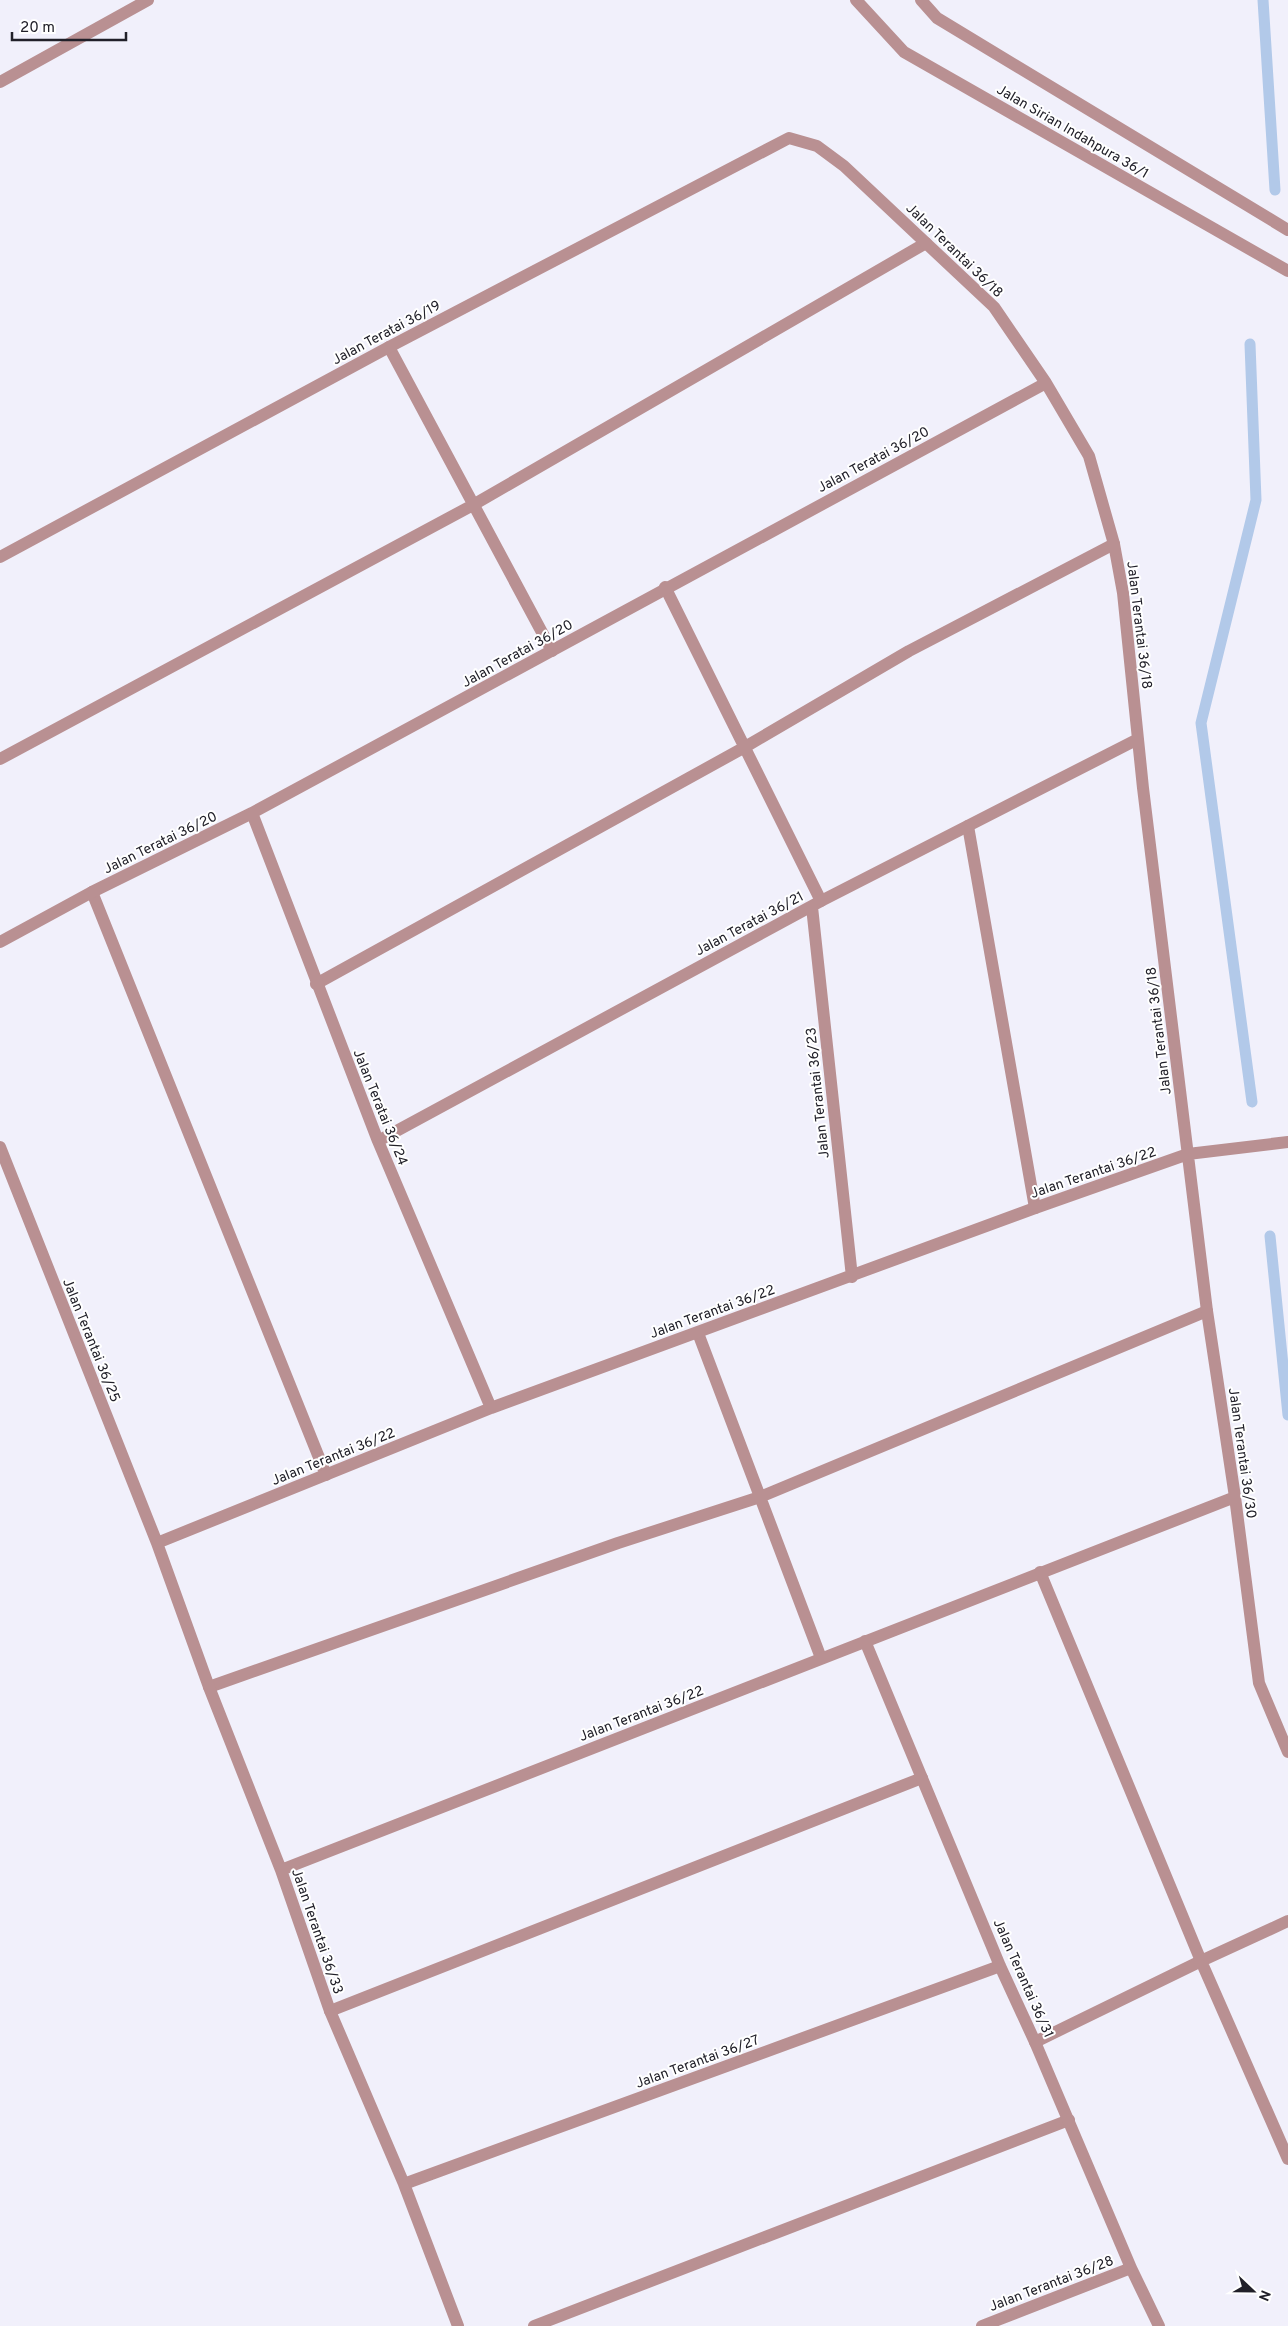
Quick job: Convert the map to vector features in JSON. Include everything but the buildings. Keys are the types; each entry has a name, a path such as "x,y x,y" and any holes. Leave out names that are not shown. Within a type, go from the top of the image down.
{"street":[{"path":"0,82 148,0"},
{"name":"Jalan Sirian Indahpura 36/1","path":"856,0 904,52 1288,271"},
{"name":"Jalan Sirian Indahpura 36/1","path":"921,0 937,18 1288,230"},
{"name":"Jalan Terantai 36/18","path":"789,138 817,146 844,166 994,307 1046,383 1089,456 1114,544 1123,593 1138,739 1188,1154"},
{"name":"Jalan Teratai 36/19","path":"0,557 389,347 789,138"},
{"path":"0,759 473,505 926,243"},
{"path":"389,347 552,651"},
{"name":"Jalan Teratai 36/20","path":"0,942 92,892 252,813 552,651 665,587 1046,383"},
{"path":"316,984 745,748 910,651 1114,544"},
{"path":"665,587 745,748 817,904"},
{"name":"Jalan Teratai 36/21","path":"378,1141 817,904 1138,739"},
{"name":"Jalan Teratai 36/24","path":"252,813 316,984 378,1141 491,1408"},
{"path":"968,826 1035,1208"},
{"path":"92,892 326,1475"},
{"name":"Jalan Terantai 36/23","path":"817,904 852,1277"},
{"name":"Jalan Terantai 36/22","path":"157,1543 491,1408 852,1277 1035,1208 1188,1154 1288,1142"},
{"name":"Jalan Terantai 36/25","path":"0,1147 157,1543"},
{"name":"Jalan Terantai 36/30","path":"1188,1154 1206,1311 1235,1497 1259,1683 1288,1752"},
{"path":"209,1687 618,1544 760,1497 1206,1311"},
{"path":"698,1332 821,1658"},
{"name":"Jalan Terantai 36/22","path":"281,1870 865,1640 1235,1497"},
{"name":"Jalan Terantai 36/33","path":"157,1543 209,1687 281,1870 330,2011 404,2184 458,2326"},
{"path":"1040,1572 1201,1961 1288,2159"},
{"name":"Jalan Terantai 36/31","path":"865,1640 1000,1966 1069,2120 1131,2268 1159,2326"},
{"path":"330,2011 922,1778"},
{"path":"1035,2042 1201,1961 1288,1922"},
{"name":"Jalan Terantai 36/27","path":"404,2184 1000,1966"},
{"path":"534,2326 1069,2120"},
{"name":"Jalan Terantai 36/28","path":"982,2326 1131,2268"}],"waterway":[{"path":"1263,0 1275,190"},
{"path":"1250,344 1256,500 1201,723 1252,1102"},
{"path":"1270,1236 1288,1415"}]}
